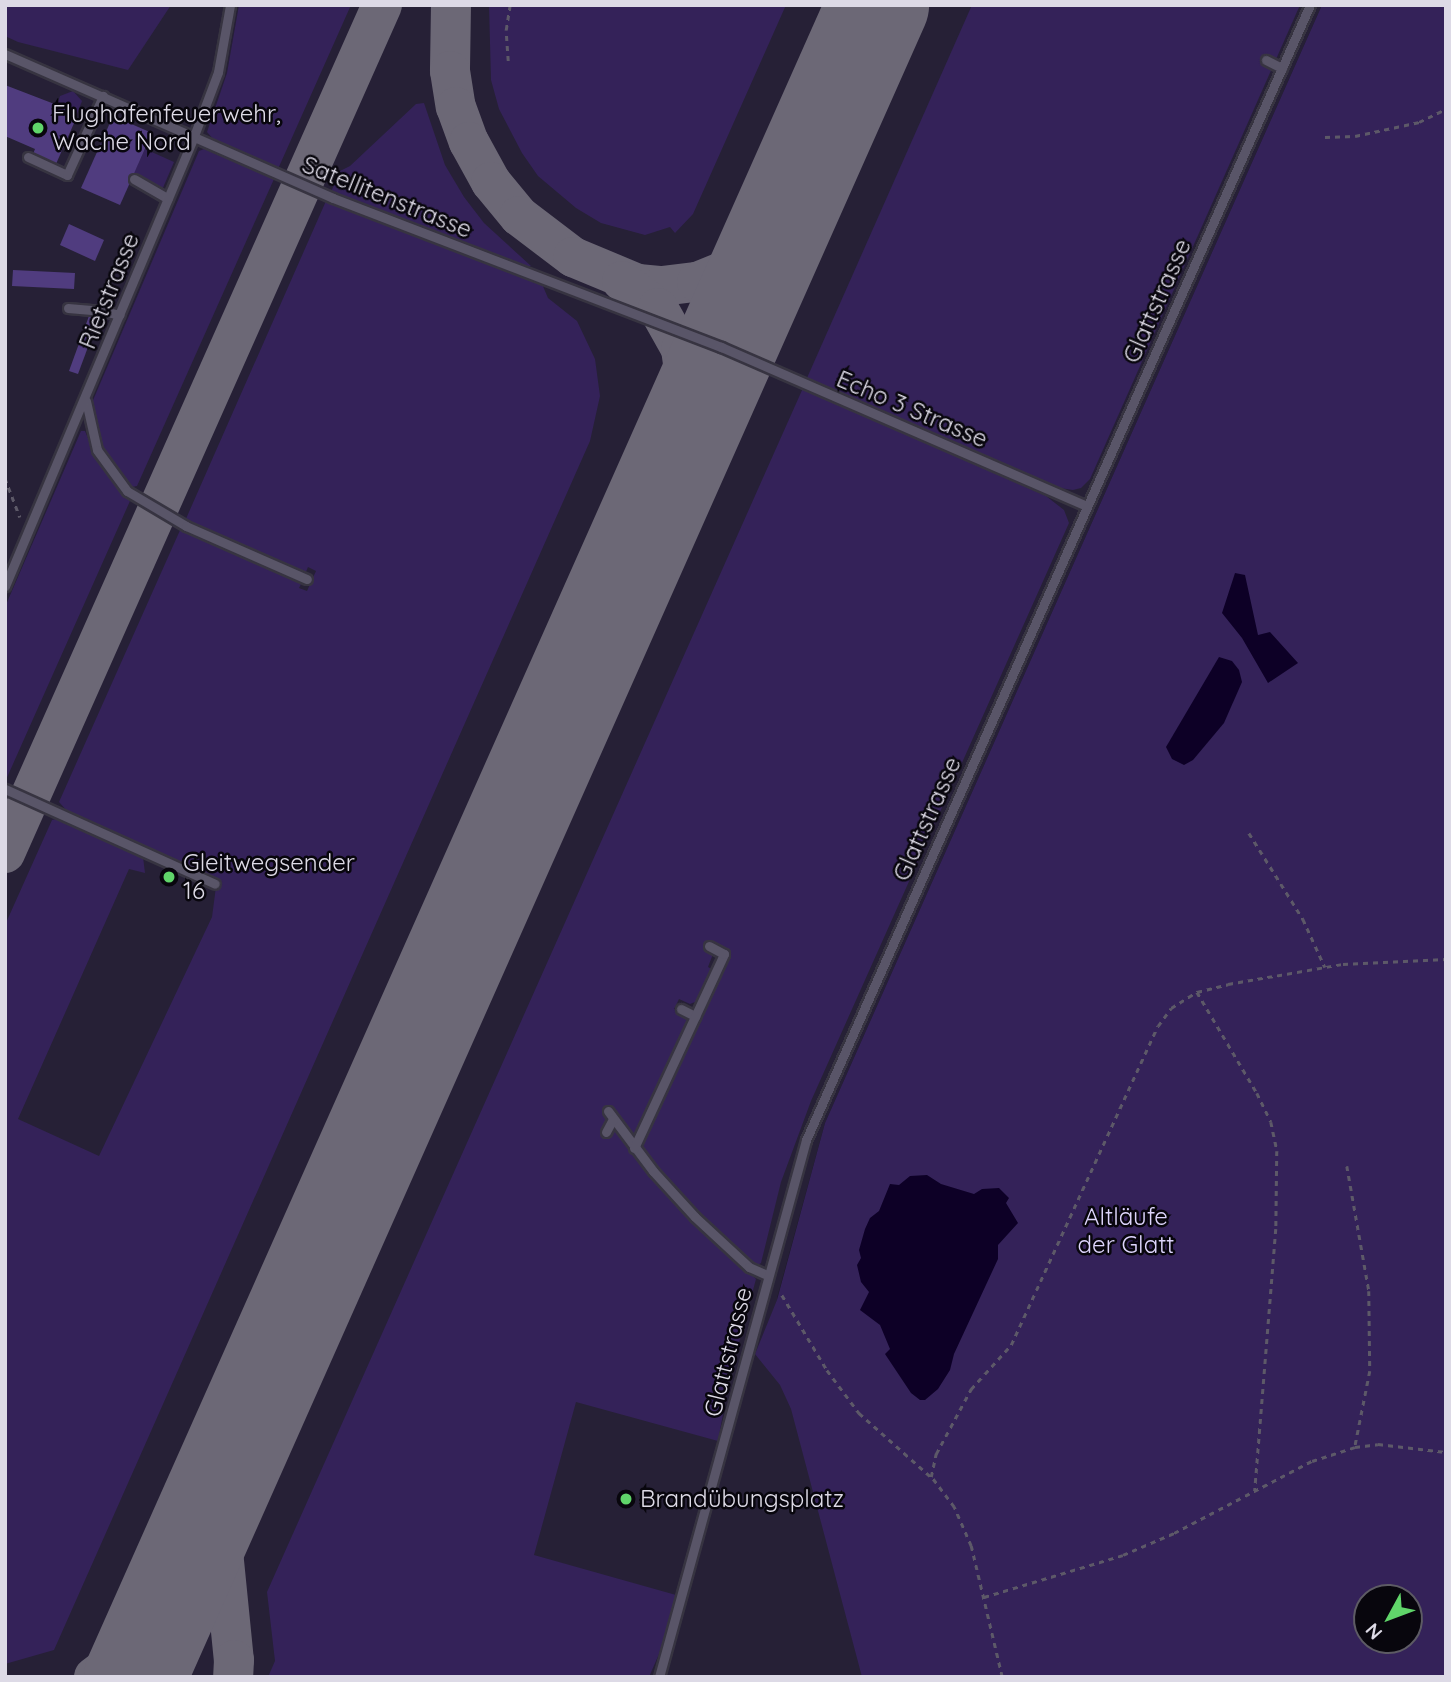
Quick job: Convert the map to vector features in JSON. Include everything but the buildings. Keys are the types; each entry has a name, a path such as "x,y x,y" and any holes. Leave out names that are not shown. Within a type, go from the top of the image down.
{"lane":[{"name":"Rietstrasse","path":"5,586 194,136 218,72 230,5"},
{"name":"Glattstrasse","path":"659,1677 738,1394 767,1275 810,1129 1310,5"},
{"name":"Satellitenstrasse","path":"5,54 194,136 204,144 333,198 722,347"},
{"path":"1266,60 1282,68"},
{"path":"28,157 66,175 103,96"},
{"path":"134,179 168,199"},
{"path":"68,308 103,310 120,316"},
{"name":"Echo 3 Strasse","path":"722,347 1087,506"},
{"path":"86,398 89,425 97,450 127,491 186,526 307,579"},
{"path":"5,789 215,884"},
{"path":"634,1148 724,954 709,946"},
{"path":"681,1009 695,1016"},
{"path":"606,1132 610,1115 672,1193 749,1267 767,1275"}],"path":[{"path":"508,61 510,5"},
{"path":"1325,137 1355,136 1381,130 1428,119 1446,109"},
{"path":"5,478 27,535"},
{"path":"1249,833 1303,919 1325,967"},
{"path":"931,1477 936,1454 954,1416 971,1389 1011,1345 1158,1026 1171,1009 1197,992 1228,984 1325,967 1446,959"},
{"path":"1197,992 1257,1093 1270,1122 1276,1151 1276,1229 1255,1490"},
{"path":"1347,1166 1369,1291 1370,1371 1355,1447"},
{"path":"782,1295 827,1370 859,1413 931,1477 963,1525 984,1597 1002,1677"},
{"path":"984,1597 1123,1555 1174,1533 1312,1461 1355,1447 1378,1444 1446,1452"}],"shaded area":[{"path":"5,5 1322,5 825,1123 777,1298 914,1677 5,1677"},
{"path":"1235,573 1245,575 1258,635 1270,632 1298,663 1268,683 1242,638 1222,613"},
{"path":"1219,657 1232,661 1239,670 1242,682 1224,723 1193,760 1184,765 1172,759 1166,747"},
{"path":"927,1175 941,1184 974,1194 982,1189 999,1188 1009,1198 1006,1203 1018,1223 998,1245 998,1259 954,1354 950,1370 938,1389 925,1400 920,1400 911,1393 885,1354 890,1349 880,1325 860,1310 869,1292 861,1282 857,1265 861,1258 859,1250 865,1229 870,1218 879,1211 890,1184 899,1185 910,1176"}],"green space":[{"path":"5,5 171,5 128,70 18,42 5,36"},
{"path":"239,5 351,5 278,169 214,140 207,132 227,73"},
{"path":"489,5 786,5 693,214 675,233 670,227 645,235 601,223 576,208 538,176 522,153 499,109 491,80"},
{"path":"972,5 1300,5 1090,479 1081,488 1073,490 1053,487 807,378"},
{"name":"Altläufe der Glatt","path":"1322,5 1446,5 1446,1677 862,1677 791,1409 780,1385 755,1354 777,1300 825,1123"},
{"path":"73,91 82,101 75,119 55,111 60,96"},
{"path":"424,103 445,165 464,197 484,223 531,266 519,266 331,192 340,171 350,166 416,104"},
{"path":"145,149 174,162 162,190 133,175"},
{"path":"204,149 274,179 137,486 132,487 103,451 91,405 199,151"},
{"path":"326,201 542,284 548,298 577,321 595,359 600,396 590,441 54,1650 5,1664 5,925 52,820 61,818 143,857 145,873 129,869 18,1119 99,1156 212,917 217,879 68,812 59,802 181,528 302,582 299,588 307,591 316,571 308,567 305,574 185,521"},
{"path":"803,388 1046,496 1064,510 1069,523 811,1101 781,1182 761,1263 758,1265 747,1260 697,1214 645,1155 641,1145 729,951 706,941 703,949 713,954 708,967 713,970 700,1000 690,1004 679,999 674,1009 685,1015 689,1024 636,1133 629,1135 609,1119 603,1134 608,1136 614,1125 692,1219 756,1279 730,1376 718,1441 576,1402 534,1555 676,1595 659,1654 649,1677 268,1677 275,1661 267,1592"},
{"path":"81,431 85,431 98,462 130,501 5,782 5,607"}],"taxiway":[{"path":"5,853 382,5"},
{"path":"451,5 450,71 456,107 469,142 491,182 519,216 573,257 638,284 662,286 697,282 727,270 747,256 771,233 789,206"},
{"path":"622,281 658,308 681,349 688,399 679,454"},
{"path":"227,1471 219,1511 234,1660 233,1677"},
{"path":"94,1677 122,1656 146,1632 180,1577"}],"runway":[{"path":"135,1677 878,5"}],"place":[{"name":"Flughafenfeuerwehr, Wache Nord","path":"38,128"},
{"name":"Gleitwegsender 16","path":"169,877"},
{"name":"Brandübungsplatz","path":"626,1499"}]}
